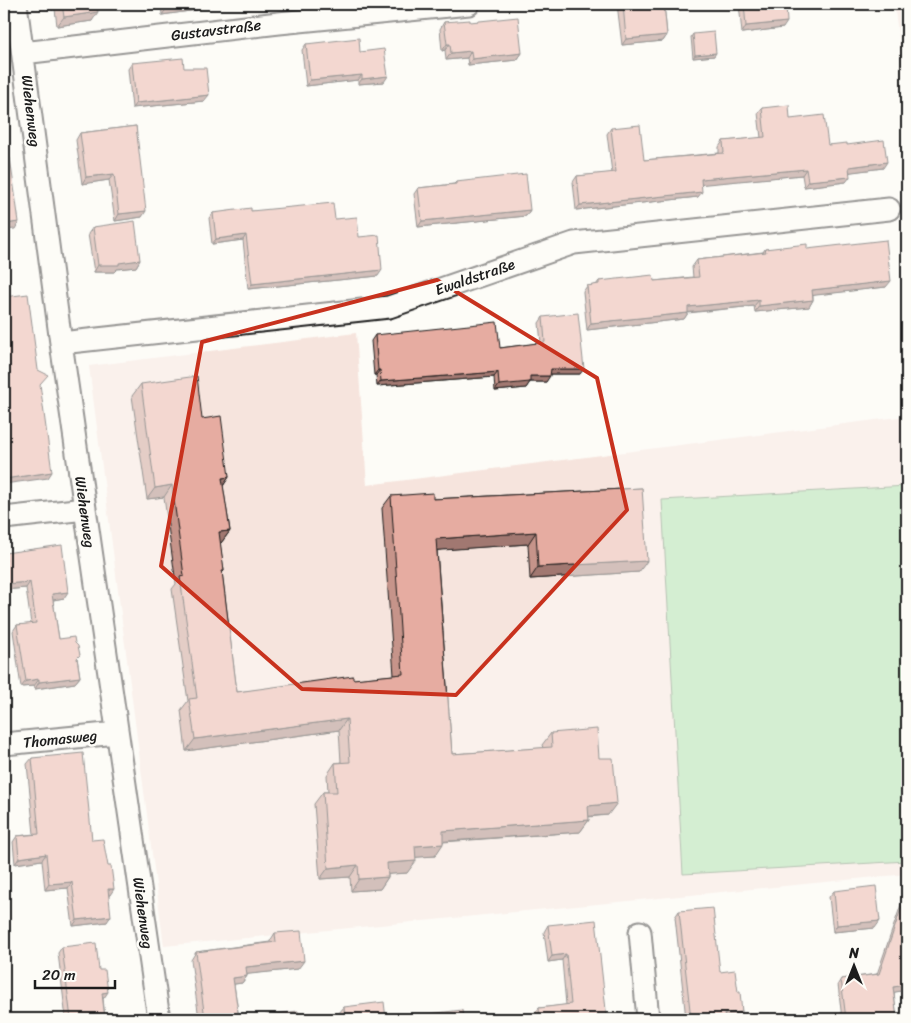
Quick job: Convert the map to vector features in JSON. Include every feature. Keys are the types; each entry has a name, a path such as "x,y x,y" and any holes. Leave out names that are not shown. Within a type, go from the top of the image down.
{"street":[{"name":"Wiehenweg","path":"16,4 61,343 159,1019"},
{"name":"Gustavstraße","path":"23,53 279,23 469,4"},
{"name":"Ewaldstraße","path":"61,343 389,307 574,243 889,209"},
{"path":"4,518 85,510"},
{"name":"Thomasweg","path":"4,744 117,733"},
{"path":"640,932 648,1019"}],"highlighted area":[{"path":"437,280 597,378 627,510 456,695 302,689 161,566 202,342"}],"shaded area":[{"path":"894,4 907,4 907,97"},
{"path":"356,333 367,485 907,416 907,874 164,946 89,366"}],"green space":[{"path":"907,486 907,861 683,874 662,500"}],"building":[{"path":"62,4 97,4 98,12 64,17"},
{"path":"168,4 186,4 168,6"},
{"path":"623,4 664,4 667,35 626,39"},
{"path":"744,4 786,4 787,22 746,26"},
{"path":"518,17 522,53 472,59 471,51 451,53 450,44 447,44 444,22 470,20 470,22"},
{"path":"714,32 716,53 695,55 693,34"},
{"path":"359,38 360,52 384,49 388,76 362,79 362,75 310,80 306,44"},
{"path":"183,58 184,68 206,68 209,95 136,103 132,63"},
{"path":"789,105 790,119 824,115 828,145 847,143 847,145 884,140 887,162 849,167 850,177 808,181 806,169 701,179 702,192 580,205 577,176 616,172 611,128 640,125 644,160 724,153 723,141 765,137 762,108"},
{"path":"136,126 146,211 119,214 114,174 86,177 80,133"},
{"path":"10,158 19,222 4,224 4,159"},
{"path":"526,174 530,210 422,221 418,188"},
{"path":"333,203 335,219 357,217 359,237 379,235 382,270 252,284 246,235 216,239 213,213 251,208 251,211"},
{"path":"135,221 140,260 119,263 119,265 98,265 93,227"},
{"path":"886,240 891,281 812,290 813,300 759,306 759,300 688,307 688,313 591,323 587,286 599,284 599,281 653,275 654,281 699,277 697,260 766,252 765,249 807,244 807,249"},
{"path":"28,294 38,370 48,375 40,384 52,472 4,479 4,297"},
{"path":"578,313 584,369 551,369 550,376 530,376 530,382 499,385 498,372 381,381 380,370 378,370 375,335 497,322 500,348 545,342 543,317"},
{"path":"197,376 202,419 221,416 229,477 222,478 230,531 219,532 237,692 353,676 353,679 403,674 391,496 433,493 433,499 642,488 647,561 538,567 536,532 436,539 452,754 552,747 551,733 597,729 599,758 613,758 617,803 588,806 589,820 443,831 443,844 415,846 416,861 387,863 388,877 359,879 358,865 328,868 323,792 337,792 335,763 350,762 347,719 195,739 189,699 197,698 180,577 184,576 172,485 155,488 141,384"},
{"path":"62,545 68,592 52,594 59,639 74,637 75,643 78,646 80,655 77,658 80,677 39,682 39,679 26,681 17,625 36,623 30,582 4,584 5,553"},
{"path":"83,753 92,840 103,839 108,866 111,866 114,889 108,889 111,916 77,920 72,882 49,884 46,854 19,858 17,836 39,834 32,758"},
{"path":"876,886 880,921 837,925 834,891"},
{"path":"907,891 907,985 893,987 897,1019 846,1019 841,979 879,974"},
{"path":"713,908 720,972 735,970 742,1012 724,1014 725,1019 691,1019 679,911"},
{"path":"596,920 607,1019 540,1019 539,1008 571,1004 566,954 552,956 548,925"},
{"path":"301,931 304,961 246,967 247,976 233,978 239,1019 205,1019 196,952 276,942 275,933"},
{"path":"96,943 99,970 105,970 108,992 102,993 105,1019 71,1019 62,947"},
{"path":"384,1002 386,1019 345,1019 344,1007"},
{"path":"462,1010 463,1019 386,1019"},
{"path":"298,1011 299,1019 239,1019"}],"railway":[{"path":"906,4 907,15"}]}
